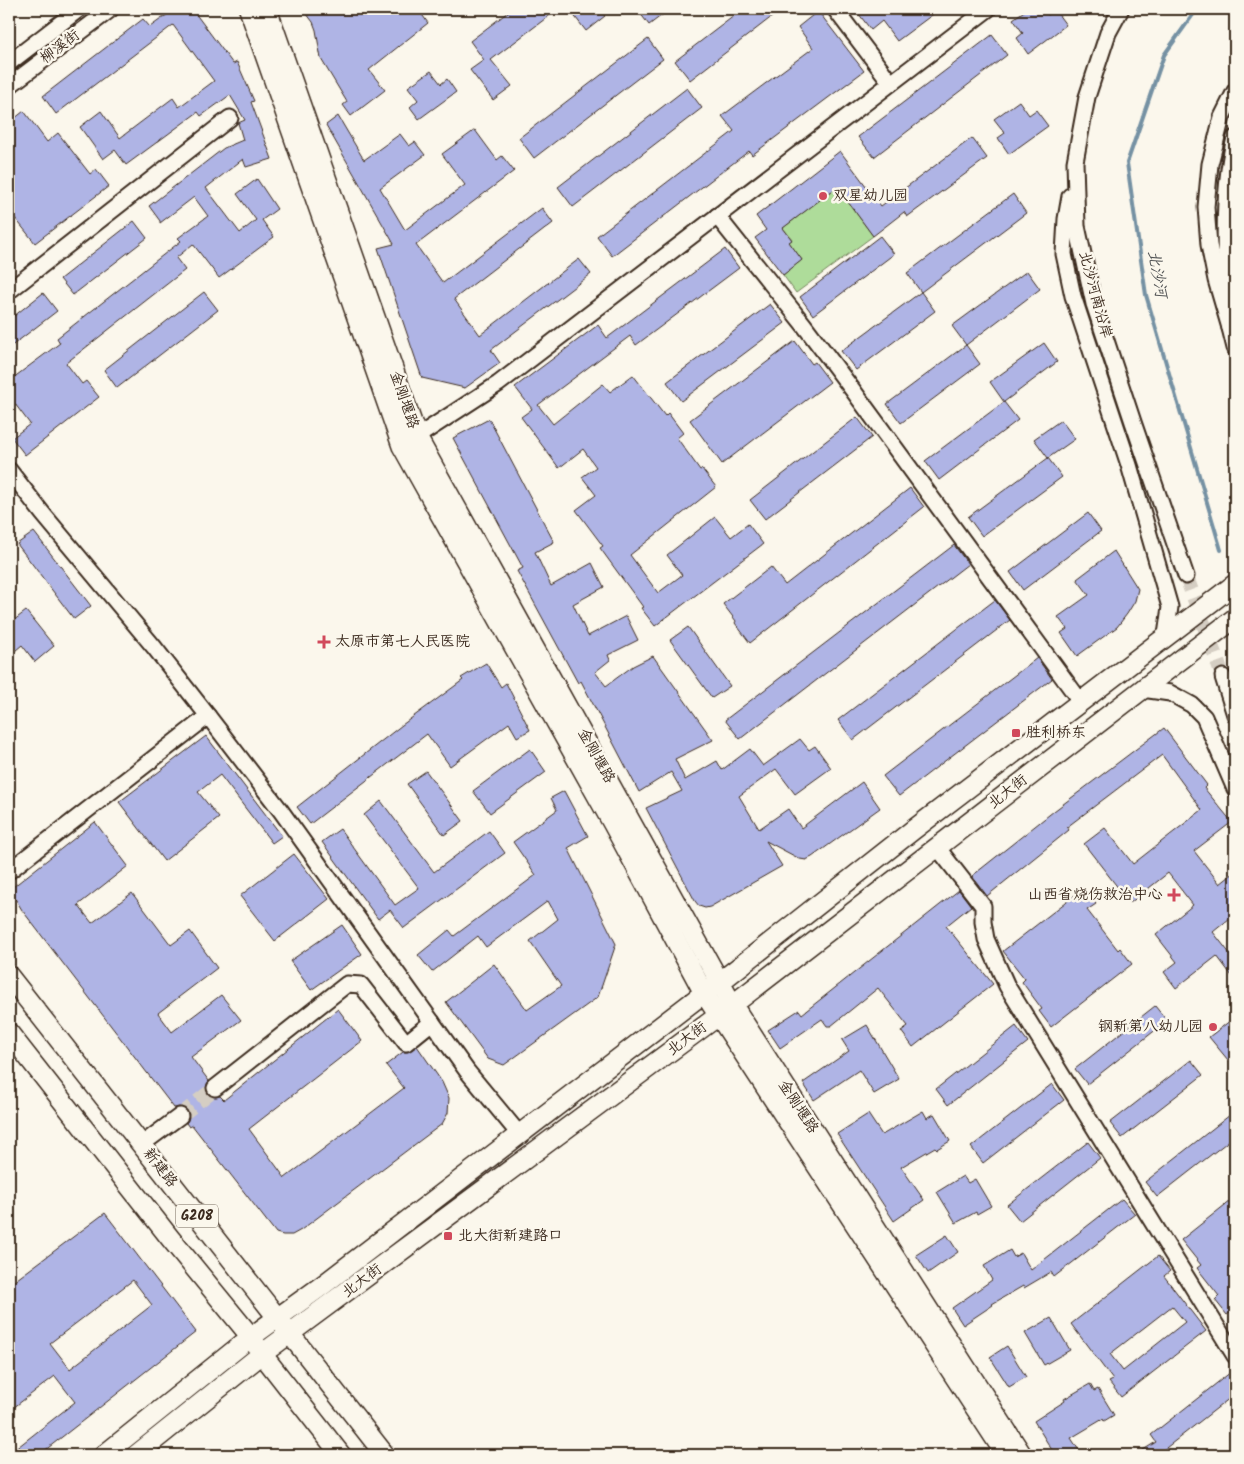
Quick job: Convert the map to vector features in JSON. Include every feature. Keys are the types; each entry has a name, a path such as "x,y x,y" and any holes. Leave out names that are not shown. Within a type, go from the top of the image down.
{"main road":[{"path":"249,9 410,441 704,993 1006,1455"},
{"name":"金刚堰路","path":"267,9 410,441 568,707 732,1004 1022,1455"},
{"name":"北大街","path":"104,1455 251,1337 720,982 913,830 1235,584"},
{"name":"北大街","path":"136,1455 262,1354 718,1016 1235,618"},
{"name":"新建路","path":"9,976 385,1455"},
{"name":"G208","path":"9,1033 170,1238 251,1337 262,1354 341,1455"}],"street":[{"name":"柳溪街","path":"10,60 79,9"},
{"name":"柳溪街","path":"9,86 111,9"},
{"path":"835,9 891,83"},
{"path":"410,441 498,384 988,9"},
{"name":"北沙河南沿岸","path":"1121,9 1108,33 1087,97 1075,162 1078,226 1094,304 1186,576"},
{"path":"10,60 22,75"},
{"path":"1235,91 1222,117 1210,164 1206,207 1209,245 1216,280 1235,348"},
{"path":"9,291 230,118"},
{"path":"1230,328 1226,270 1226,233 1229,177 1235,138"},
{"path":"1075,162 1066,219 1064,254 1073,296 1129,465 1170,607 1166,635"},
{"path":"717,216 849,384 1081,702"},
{"path":"1226,233 1235,291"},
{"path":"9,470 208,716 281,812 467,1071 519,1134"},
{"path":"1222,677 1235,715"},
{"path":"1142,689 1170,693 1192,705 1204,717 1235,789"},
{"path":"9,871 208,716"},
{"path":"937,847 983,906 986,940 1007,986 1235,1356"},
{"path":"215,1088 347,984 361,985 406,1042 432,1022"},
{"path":"141,1145 180,1116"}],"green space":[{"path":"837,187 873,236 796,293 783,275 802,260 789,242 792,239 783,228"}],"building":[{"path":"175,9 192,9 233,64 237,62 254,101 251,102 272,159 246,167 243,159 206,188 240,233 256,220 237,194 257,179 277,209 262,220 274,237 219,278 193,244 176,258 185,270 66,363 82,384 86,381 99,397 25,455 12,438 30,424 9,396 9,381 60,343 57,338 181,241 178,238 208,216 194,197 160,223 149,206 224,148 243,140 238,123 245,120 230,95 201,116 198,112 126,165 115,150 103,159 80,127 101,111 120,138 173,98 179,107 214,81 173,25 56,114 43,96 143,19 150,27"},
{"path":"303,9 418,9 428,23 369,70 385,90 351,116 343,105 347,102 321,59 316,30 313,22"},
{"path":"512,9 558,9 491,60 512,86 493,100 470,70 484,60 470,41"},
{"path":"569,9 599,9 605,16 586,31"},
{"path":"637,9 670,9 649,25"},
{"path":"743,9 782,9 690,80 675,61"},
{"path":"855,9 884,9 888,13 894,9 940,9 897,41 882,21 871,30"},
{"path":"1027,9 1043,9 1048,15 1055,10 1066,25 1028,54 1017,38 1023,33 1013,19"},
{"path":"818,11 864,71 752,155 749,151 612,256 597,236 734,131 722,116 813,48 798,27"},
{"path":"992,35 1007,55 874,157 858,137"},
{"path":"648,39 663,59 534,158 519,138"},
{"path":"431,71 441,84 447,79 456,92 419,119 410,107 418,100 408,87"},
{"path":"687,88 702,108 573,207 558,187"},
{"path":"1019,101 1029,115 1036,110 1048,126 1009,154 998,138 1005,133 994,119"},
{"path":"24,111 47,142 58,133 90,174 96,169 109,186 35,243 15,218 9,223 9,123"},
{"path":"338,116 364,160 400,134 409,146 415,142 425,155 380,188 405,230 465,185 442,154 475,130 497,160 502,156 514,171 416,245 443,283 542,208 553,223 454,299 480,335 579,259 591,274 491,350 500,363 465,388 422,378 378,248 394,244 326,125"},
{"path":"972,138 987,158 907,217 904,212 873,236 837,187 783,228 792,240 789,242 802,260 783,275 755,238 766,230 756,216 840,151 881,206"},
{"path":"1013,194 1026,213 921,292 907,273"},
{"path":"134,221 147,238 73,295 60,279"},
{"path":"880,236 894,254 813,315 800,297"},
{"path":"725,249 739,268 636,345 630,336 538,405 553,424 603,384 610,392 633,375 665,416 668,413 683,433 677,438 700,470 702,469 716,487 630,555 658,593 682,575 667,555 715,517 731,537 748,524 763,544 655,626 600,548 603,546 576,510 596,495 582,477 596,467 583,449 559,468 521,417 532,409 515,387 598,325 607,338"},
{"path":"1027,271 1040,289 966,345 952,326"},
{"path":"204,292 218,310 117,388 104,370"},
{"path":"921,292 935,311 856,370 841,351"},
{"path":"43,293 57,311 9,348 9,320"},
{"path":"770,304 785,323 681,401 667,382"},
{"path":"795,341 812,364 815,362 830,382 722,464 690,420"},
{"path":"1044,343 1057,362 1004,402 990,382"},
{"path":"966,345 980,364 901,423 887,404"},
{"path":"1004,402 1018,420 939,480 925,461"},
{"path":"857,417 872,437 765,519 750,500"},
{"path":"489,419 554,542 535,552 551,586 592,563 604,587 573,604 588,636 626,616 638,640 608,655 610,660 595,672 606,686 633,666 653,656 713,740 675,759 685,780 717,761 722,770 750,749 763,766 800,739 809,750 815,746 831,768 795,794 776,769 739,796 759,829 788,809 801,828 862,782 880,808 806,860 800,859 766,841 782,866 710,907 699,906 646,808 682,791 671,772 639,792 581,681 578,683 517,571 523,568 453,438"},
{"path":"1061,420 1075,439 1048,458 1034,439"},
{"path":"1048,458 1062,477 982,536 968,517"},
{"path":"910,488 924,507 750,643 723,604 771,567 785,585"},
{"path":"1088,513 1101,531 1023,590 1010,572"},
{"path":"34,532 91,606 74,619 17,544"},
{"path":"954,545 968,564 740,739 725,720"},
{"path":"1114,551 1138,589 1135,601 1117,627 1077,656 1061,633 1067,629 1058,617 1089,595 1077,579"},
{"path":"995,600 1010,620 853,740 838,720"},
{"path":"26,611 54,646 35,662 22,645 9,656 9,624"},
{"path":"688,627 730,686 712,698 670,640"},
{"path":"1037,658 1052,679 899,796 883,776"},
{"path":"486,663 501,687 506,683 530,730 517,737 509,723 450,766 427,734 310,824 297,807 463,680 461,678"},
{"path":"1164,728 1207,785 1204,788 1232,822 1194,851 1220,884 1235,872 1235,914 1213,932 1231,955 1235,952 1235,980 1217,956 1176,988 1164,972 1177,962 1156,935 1193,905 1168,873 1130,903 1084,844 1105,828 1133,864 1202,810 1162,755 1067,827 1069,830 987,896 972,876"},
{"path":"206,736 282,836 272,843 220,775 198,792 219,818 164,861 119,802"},
{"path":"530,749 546,772 490,813 473,791"},
{"path":"426,771 463,821 444,835 407,784"},
{"path":"564,791 588,836 568,848 616,944 598,997 504,1065 488,1059 446,1002 494,964 527,1010 561,986 530,941 558,919 548,901 486,947 478,936 432,972 418,955 449,930 454,936 536,875 513,842 557,810 551,798"},
{"path":"381,801 434,872 489,831 505,853 404,928 390,910 378,919 322,842 340,829 395,905 419,888 364,815"},
{"path":"95,822 128,866 78,905 92,923 132,893 171,945 190,931 217,968 158,1013 172,1032 221,995 241,1020 191,1057 209,1081 206,1089 208,1094 216,1097 220,1096 224,1100 338,1009 362,1041 249,1129 285,1178 404,1088 386,1065 403,1052 408,1052 417,1046 442,1082 449,1098 448,1113 442,1124 301,1230 292,1235 276,1233 192,1125 189,1127 186,1123 189,1115 187,1110 179,1107 174,1108 22,910 13,895 13,887"},
{"path":"294,854 329,899 275,941 240,896"},
{"path":"1084,888 1096,904 1087,910 1118,950 1120,948 1132,964 1051,1027 1039,1011 1042,1009 1022,982 1025,979 1003,951"},
{"path":"959,890 971,906 946,926 993,984 913,1047 901,1031 908,1026 878,988 831,1026 827,1026 822,1019 780,1048 768,1030 799,1010 802,1014"},
{"path":"342,925 362,954 311,990 290,961"},
{"path":"1155,1006 1167,1021 1087,1084 1075,1069"},
{"path":"1235,1017 1235,1055 1228,1060 1209,1037"},
{"path":"867,1025 899,1079 874,1094 859,1070 814,1100 803,1083 849,1051 842,1040"},
{"path":"1016,1026 1028,1042 948,1105 936,1089"},
{"path":"1191,1060 1203,1075 1122,1138 1110,1123"},
{"path":"1052,1084 1064,1100 983,1163 971,1147"},
{"path":"923,1111 927,1118 934,1114 950,1141 937,1149 935,1147 901,1167 924,1200 894,1221 837,1134 868,1114 882,1135"},
{"path":"1235,1111 1235,1136 1157,1197 1145,1182"},
{"path":"1088,1142 1100,1158 1020,1221 1007,1205"},
{"path":"963,1176 968,1183 975,1179 991,1206 956,1223 937,1192"},
{"path":"1235,1197 1235,1309 1227,1315 1215,1300 1219,1296 1197,1268 1201,1265 1181,1240"},
{"path":"1122,1199 1135,1214 1054,1277 1051,1272 1024,1288 1023,1286 992,1304 963,1325 952,1308 992,1280 984,1266 1010,1250 1014,1257 1021,1253 1031,1270"},
{"path":"105,1213 196,1332 39,1455 9,1455 75,1402 55,1376 9,1411 9,1285","holes":["133,1280 152,1305 70,1369 50,1343"]},
{"path":"947,1235 958,1252 928,1273 916,1255"},
{"path":"1158,1256 1170,1271 1164,1276 1206,1331 1121,1397 1109,1382 1113,1380 1071,1324","holes":["1172,1306 1185,1322 1123,1371 1110,1354"]},
{"path":"1051,1318 1070,1350 1044,1365 1025,1333"},
{"path":"1007,1346 1026,1377 1009,1387 990,1357"},
{"path":"1231,1372 1235,1378 1235,1394 1157,1455 1135,1455 1156,1442 1151,1435"},
{"path":"1090,1384 1094,1391 1098,1389 1114,1415 1104,1421 1103,1419 1071,1438 1082,1455 1055,1455 1034,1421 1065,1401 1064,1399"}],"waterway":[{"name":"北沙河","path":"1197,9 1164,55 1127,163 1146,295 1221,550"}],"tunnel":[{"path":"1186,576 1223,677"},
{"path":"180,1116 215,1088"}],"place":[{"name":"双星幼儿园","path":"823,196"},
{"name":"太原市第七人民医院","path":"324,642"},
{"name":"胜利桥东","path":"1016,733"},
{"name":"山西省烧伤救治中心","path":"1174,895"},
{"name":"钢新第八幼儿园","path":"1213,1027"},
{"name":"北大街新建路口","path":"448,1236"}]}
